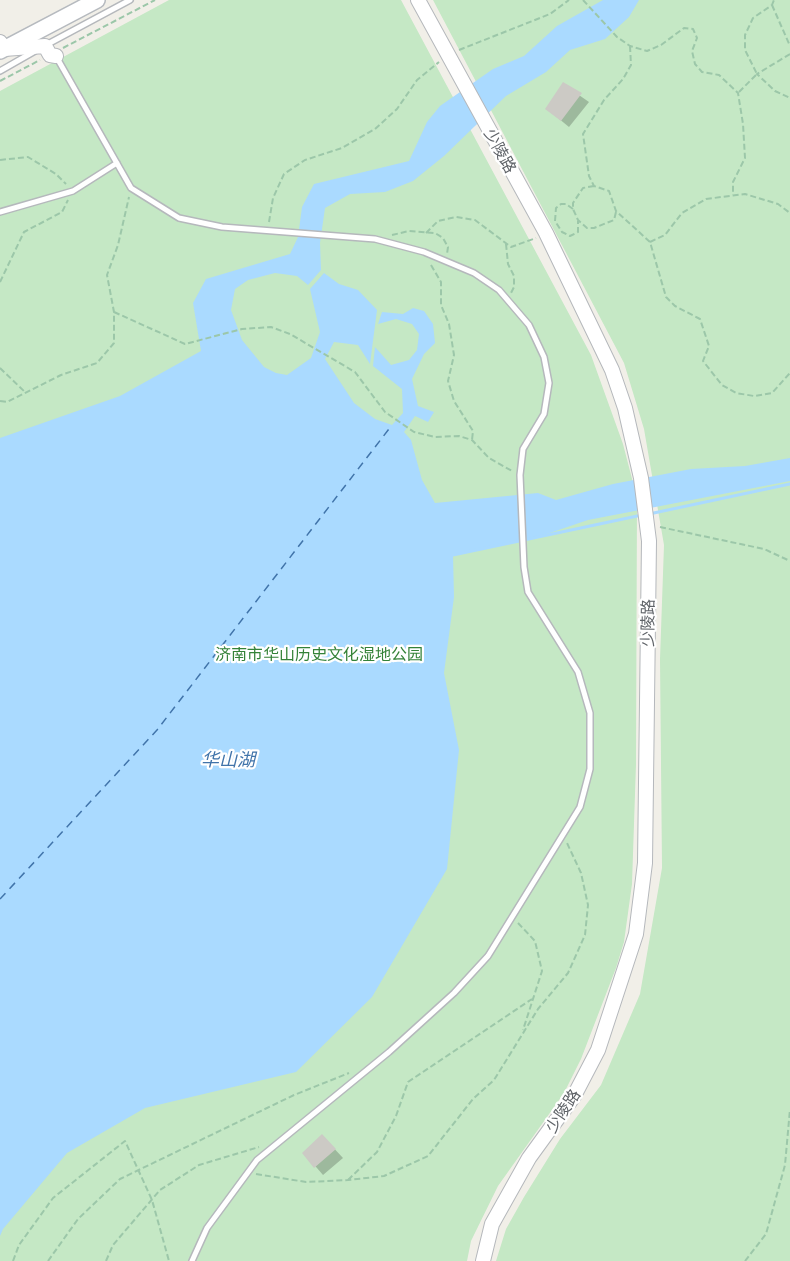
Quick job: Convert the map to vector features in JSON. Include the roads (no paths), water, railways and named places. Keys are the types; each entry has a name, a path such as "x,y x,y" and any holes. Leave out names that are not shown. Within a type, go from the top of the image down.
{"main road":[{"path":"1,47 97,0"}],"street":[{"name":"少陵路","path":"418,0 546,233 612,370 625,408 642,478 648,524 645,863 636,934 598,1050 574,1096 529,1158 492,1224 483,1261"},
{"path":"1,47 50,52"}],"lane":[{"path":"0,70 50,52 130,0"},
{"path":"50,52 131,188 179,218 222,227 375,239 424,252 474,273 499,291 529,325 544,357 549,383 544,414 523,449 520,475 524,567 528,592 579,672 590,712 590,769 580,807 488,956 454,993 389,1052 257,1160 207,1228 192,1261"},
{"path":"0,212 73,191 117,163"}],"water":[{"name":"华山湖","path":"603,0 639,0 629,17 605,39 570,50 546,72 506,96 444,156 413,181 385,192 350,194 325,208 320,243 321,270 308,285 297,276 275,273 248,280 235,289 231,310 242,340 264,367 287,375 311,358 320,332 310,289 324,273 339,284 358,290 377,310 370,364 358,345 334,342 325,359 354,403 375,419 392,425 403,413 402,389 373,366 375,347 391,365 409,360 417,350 419,334 412,324 396,319 378,324 382,312 403,314 413,308 424,311 433,324 435,343 424,354 412,379 418,406 434,412 428,422 415,416 404,432 411,440 422,480 435,503 538,493 556,500 613,484 691,469 745,466 790,458 790,481 588,520 535,538 453,555 454,597 444,673 459,750 447,869 372,997 296,1072 145,1108 67,1153 3,1229 0,1236 0,438 120,396 201,351 193,303 206,279 290,254 298,237 302,207 314,184 409,161 427,122 440,106 493,69 524,56 557,26"}],"waterway":[{"path":"649,514 790,484"},
{"path":"453,555 642,515"}],"park label":[{"name":"济南市华山历史文化湿地公园","path":"319,655"}]}
